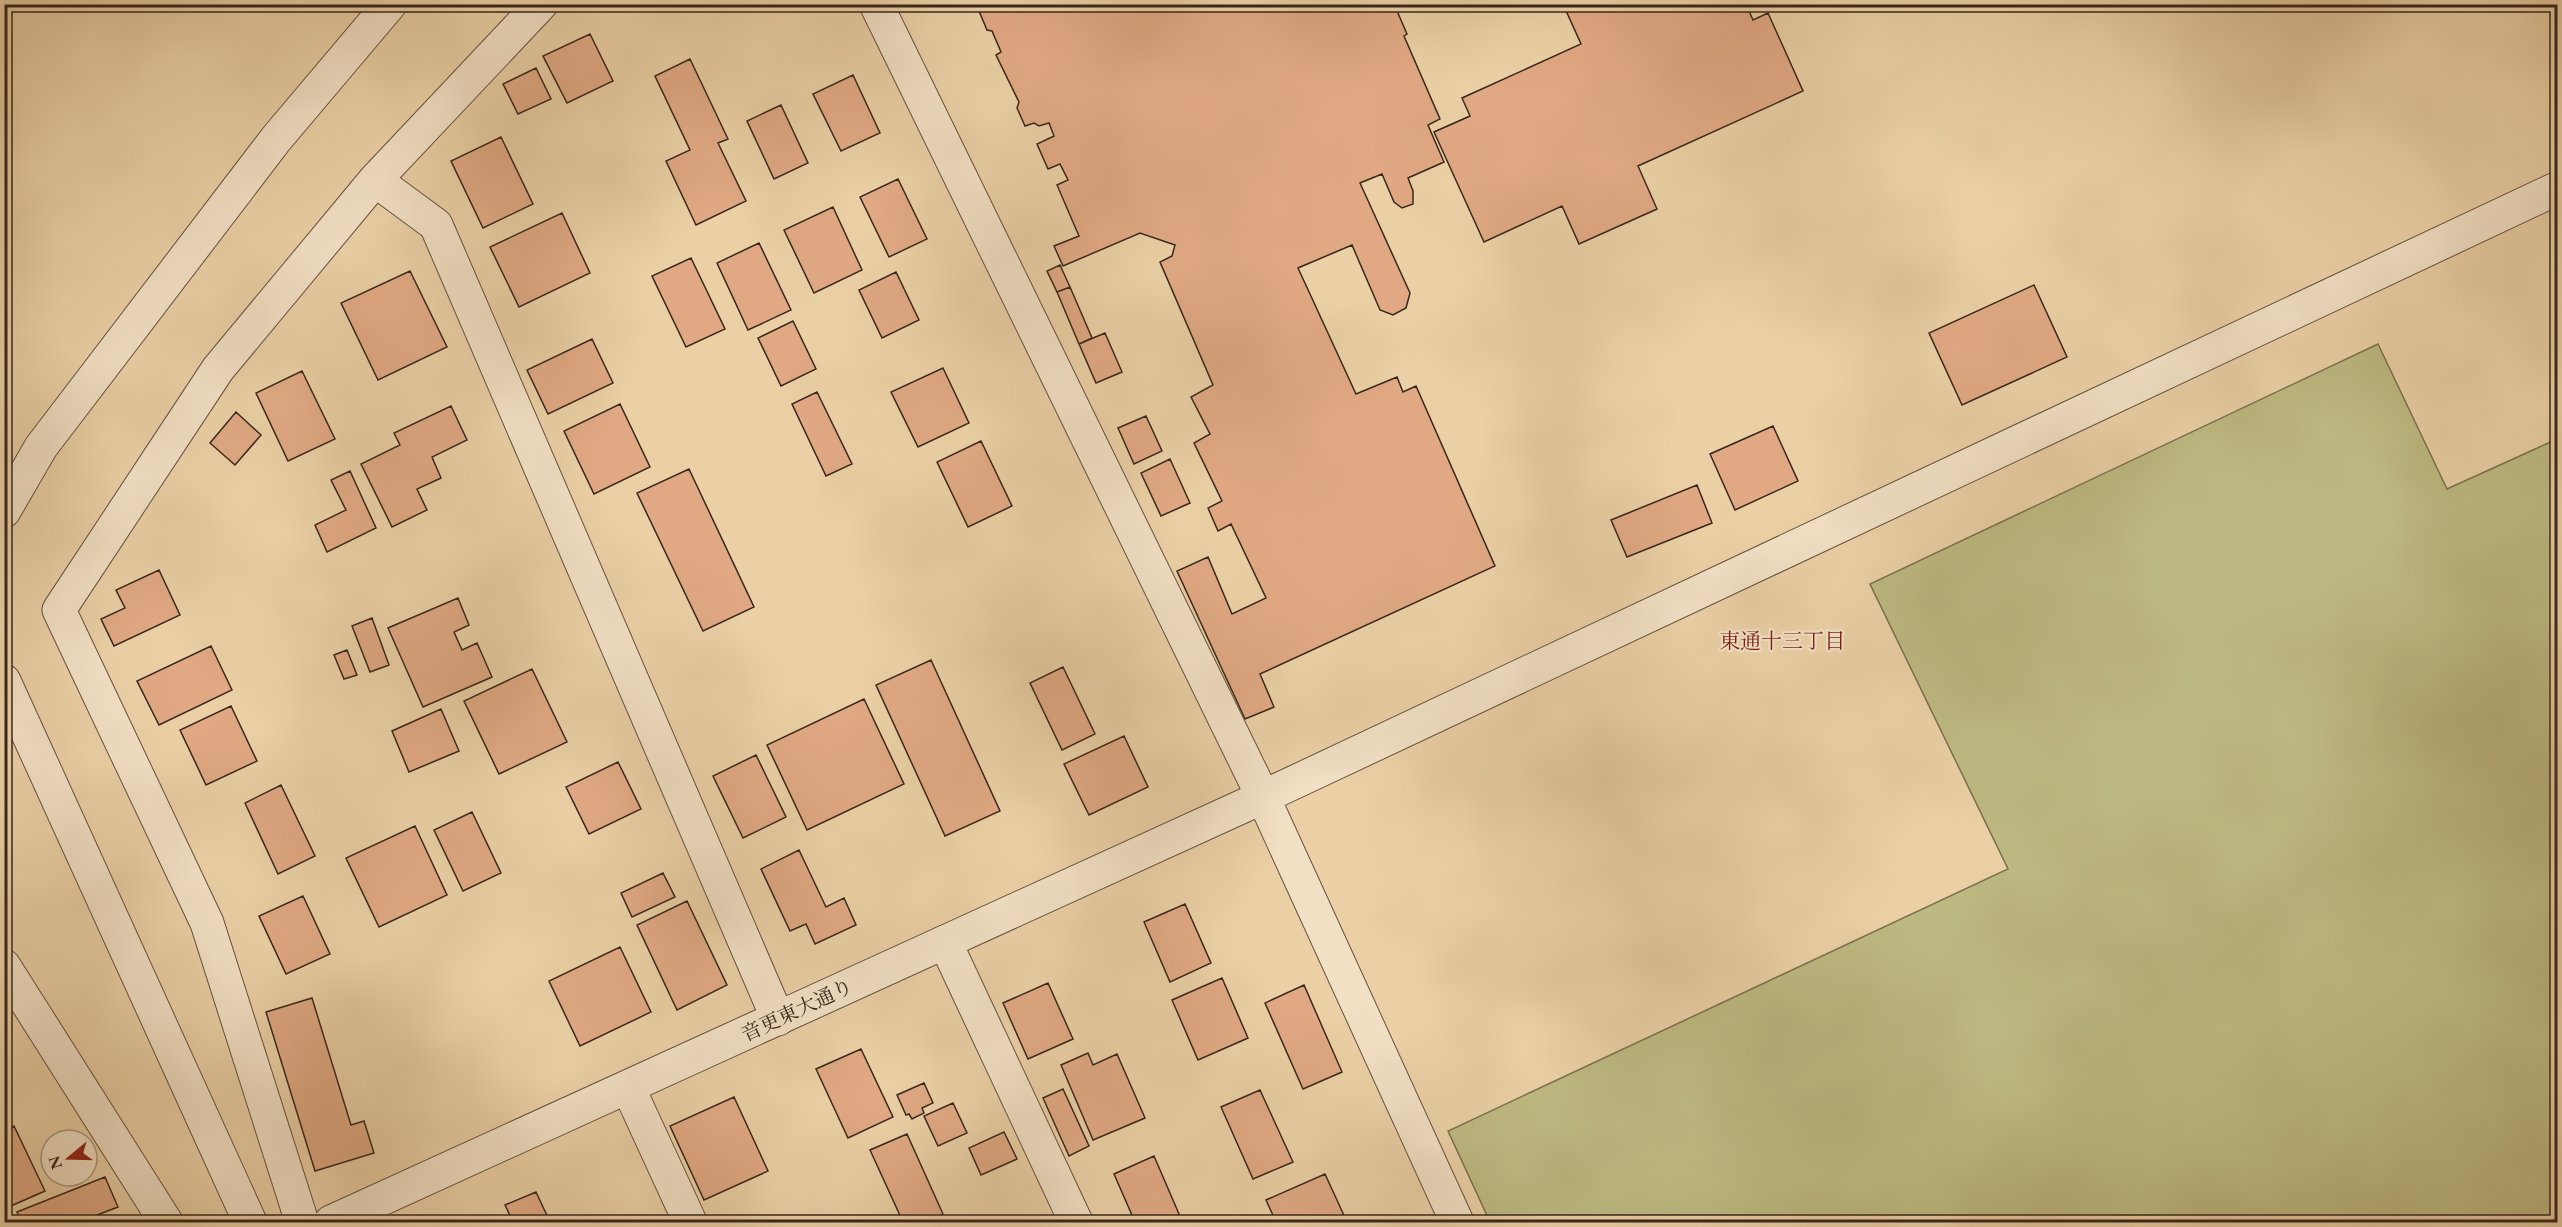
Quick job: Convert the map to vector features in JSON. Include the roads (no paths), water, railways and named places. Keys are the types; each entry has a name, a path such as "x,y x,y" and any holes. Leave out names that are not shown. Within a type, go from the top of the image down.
{"street":[{"path":"4,511 40,447 276,139 390,4"},
{"path":"302,1222 207,923 59,610 218,369 375,180 540,4"},
{"path":"876,4 1263,797 1457,1222"},
{"path":"375,180 436,225 778,1019"},
{"name":"音更東大通り","path":"331,1222 1263,797 2558,188"},
{"path":"4,681 250,1222"},
{"path":"945,942 1076,1222"},
{"path":"4,966 166,1222"},
{"path":"628,1087 690,1222"}],"district":[{"name":"東通十三丁目","path":"1782,640"}]}
